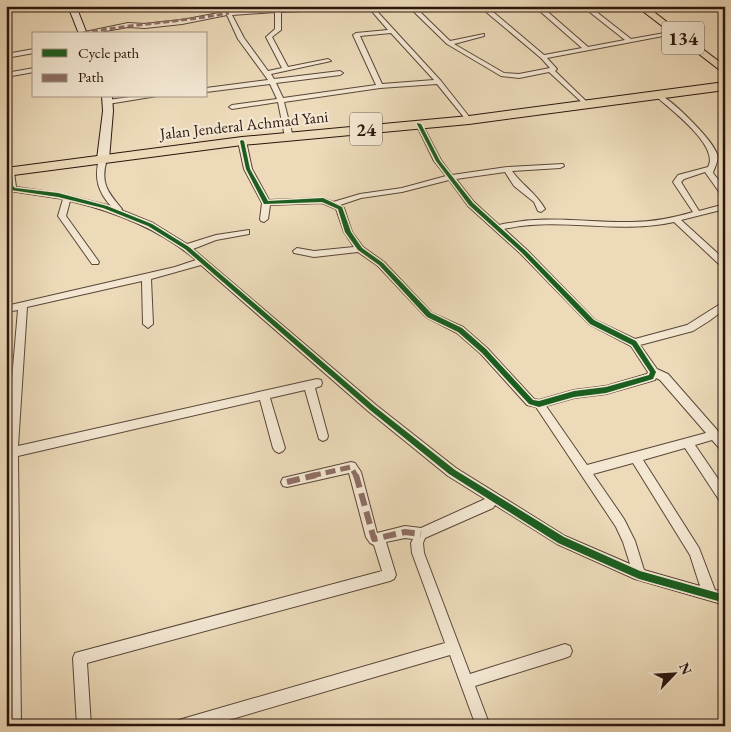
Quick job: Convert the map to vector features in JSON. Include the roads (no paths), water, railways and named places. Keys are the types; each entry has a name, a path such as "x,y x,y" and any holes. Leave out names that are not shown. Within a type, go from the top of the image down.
{"highway":[{"name":"Jalan Jenderal Achmad Yani","path":"8,172 103,158 242,142 469,120 725,86"}],"main road":[{"path":"72,6 83,32"},
{"name":"134","path":"640,6 725,71"},
{"path":"103,158 108,99"}],"street":[{"path":"6,10 17,6"},
{"path":"370,6 439,82 469,120"},
{"path":"88,32 128,24 169,23 255,8 278,10 374,6"},
{"path":"411,6 449,43 506,75 519,76 552,71"},
{"path":"482,6 543,57 554,68 552,71 586,104"},
{"path":"537,6 587,49"},
{"path":"585,6 629,41"},
{"path":"278,10 278,30 269,37 286,69"},
{"path":"229,13 234,28 273,82 282,99 289,137"},
{"path":"380,86 356,35 391,31"},
{"path":"543,57 676,33"},
{"path":"449,43 482,35"},
{"path":"6,56 32,51"},
{"path":"266,73 328,62"},
{"path":"6,75 32,70"},
{"path":"208,90 340,73"},
{"path":"232,106 380,86 439,82"},
{"path":"659,96 703,137 712,149 714,164 710,169 681,178 677,182 697,213"},
{"path":"108,99 123,98"},
{"path":"419,124 438,161 471,204 498,228 592,322 634,343 653,372 664,377 725,448"},
{"path":"242,142 248,169 266,203 264,219"},
{"path":"103,158 98,172 100,185 110,202 121,212"},
{"path":"335,204 365,195 402,190 452,177 506,169 560,166"},
{"path":"506,169 515,182 535,198 541,209"},
{"path":"710,169 709,172 713,180 725,194"},
{"path":"8,172 13,189 67,197 121,212 150,225 187,248 372,408 452,472 560,540 640,575 725,599"},
{"path":"67,197 62,216 95,262"},
{"path":"266,203 323,200 335,204 344,214 348,232 360,249 381,264 429,315 460,330 484,351 530,402 539,404 574,394 606,390 639,382 651,376 653,372"},
{"path":"498,228 541,220 631,225 675,219 725,206"},
{"path":"675,219 725,265"},
{"path":"187,248 200,241 246,232"},
{"path":"297,251 314,254 360,249"},
{"path":"6,308 146,277 203,261"},
{"path":"146,277 148,324"},
{"path":"634,343 690,328 706,319 725,304"},
{"path":"14,726 9,454 23,305"},
{"path":"9,454 313,384 323,436"},
{"path":"264,395 279,448"},
{"path":"539,404 620,523 629,541 640,575"},
{"path":"585,471 714,435"},
{"path":"687,442 725,499"},
{"path":"635,456 696,552 710,595"},
{"path":"287,482 351,467 355,472 372,537 374,538 405,532 421,534 489,504 493,497"},
{"path":"421,534 417,543 418,553 483,726"},
{"path":"84,726 80,658 390,575 380,543"},
{"path":"182,726 454,647"},
{"path":"467,682 565,651"}]}
